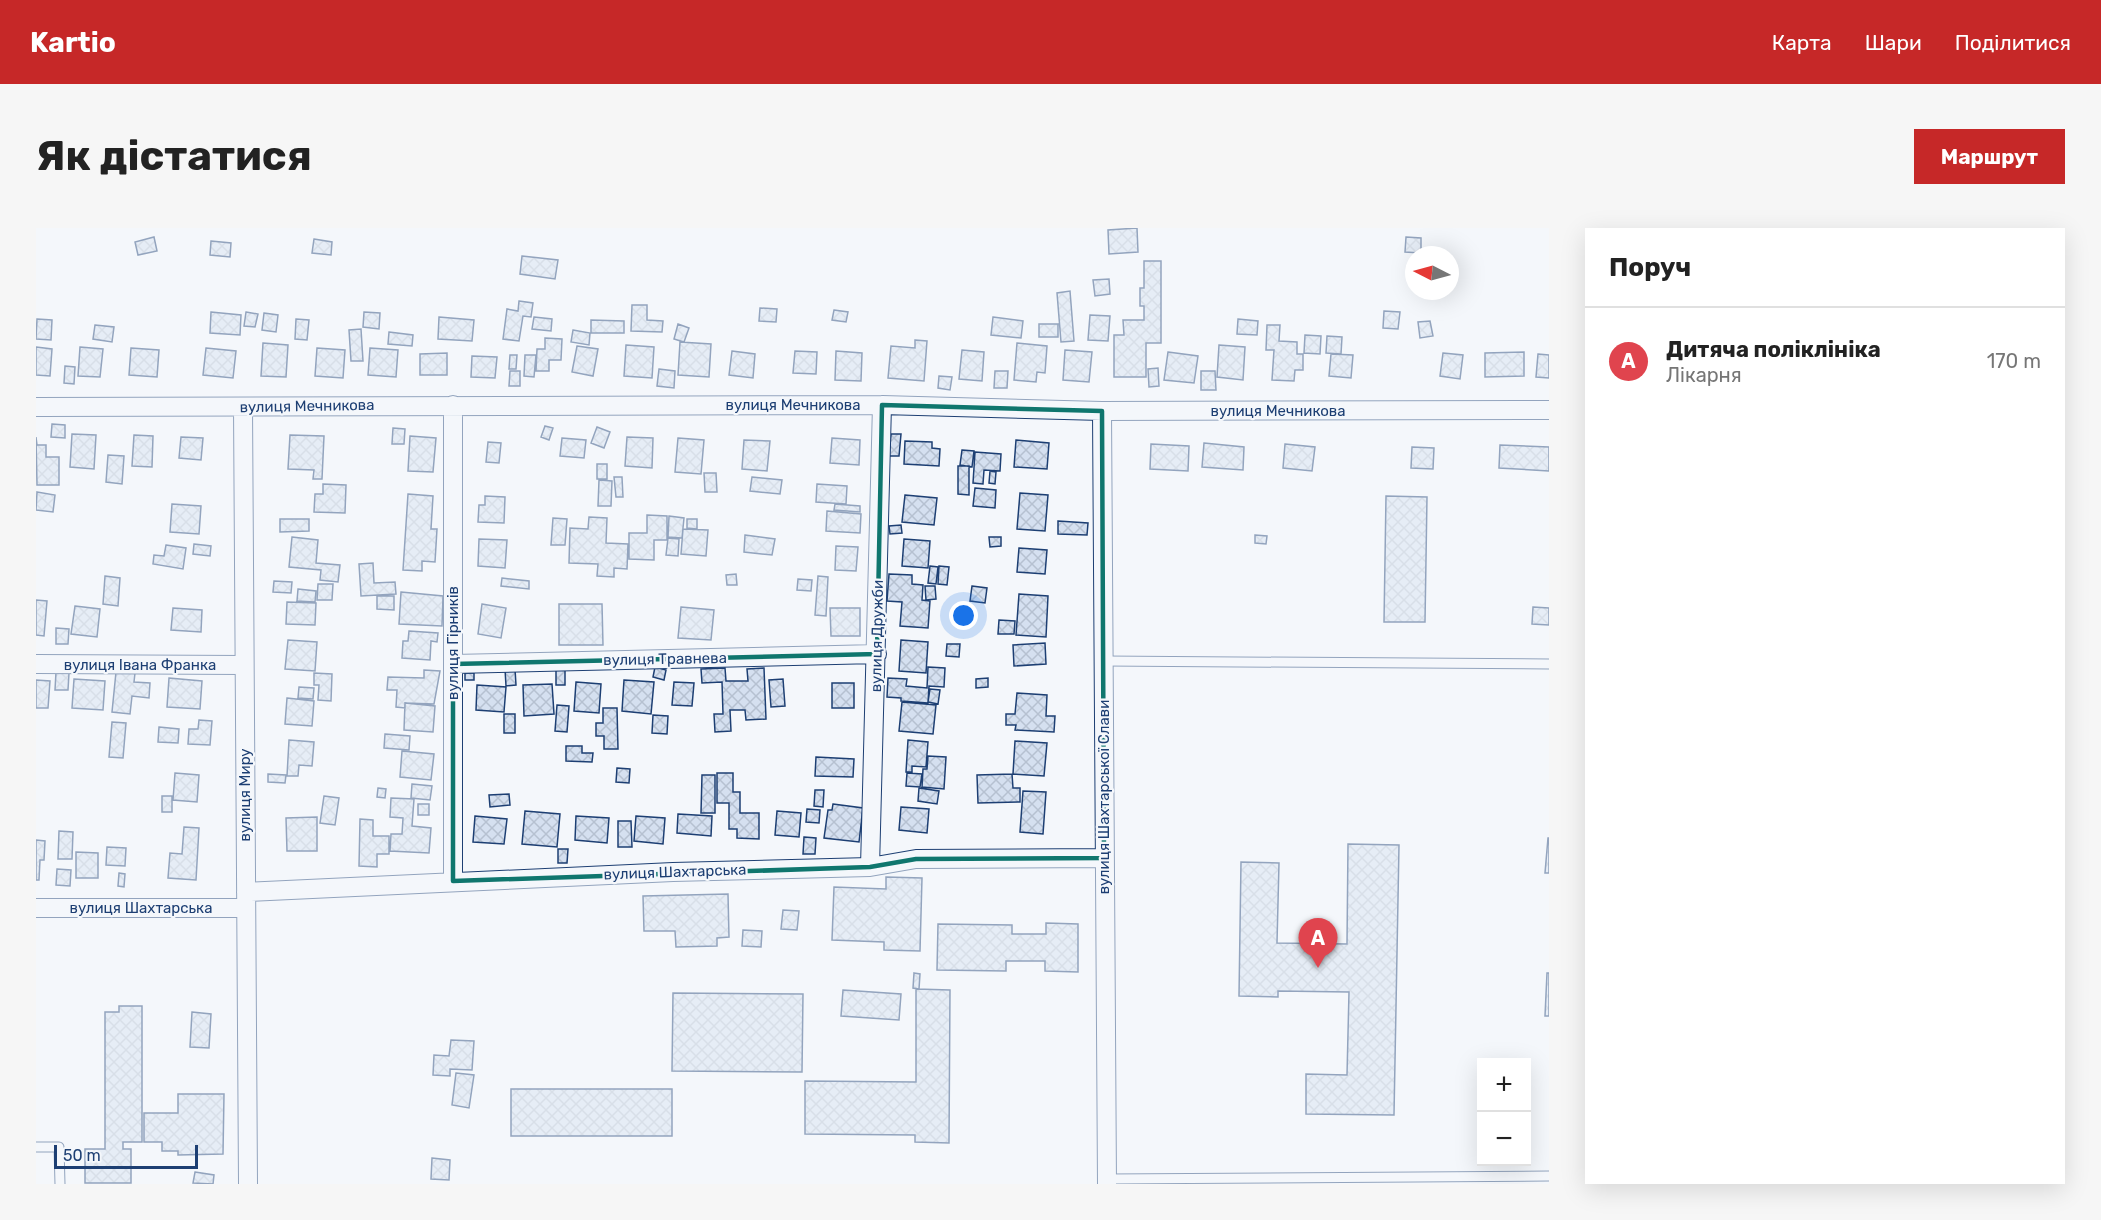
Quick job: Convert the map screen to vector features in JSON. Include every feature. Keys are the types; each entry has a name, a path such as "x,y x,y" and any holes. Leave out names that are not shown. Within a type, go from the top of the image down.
{"street":[{"name":"вулиця Гірників","path":"453,405 453,881"},
{"name":"вулиця Мечникова","path":"36,407 882,405 1102,411 1549,410"},
{"name":"вулиця Дружби","path":"870,867 882,405"},
{"name":"вулиця Миру","path":"243,407 248,1184"},
{"name":"вулиця Шахтарської Слави","path":"1102,411 1107,1182"},
{"name":"вулиця Травнева","path":"453,664 877,654"},
{"name":"вулиця Івана Франка","path":"36,664 244,665"},
{"name":"вулиця Шахтарська","path":"36,908 246,900 453,881 870,867 916,859 1104,858"}],"lane":[{"path":"1105,661 1549,664"},
{"path":"36,1147 59,1147 60,1184"},
{"path":"1107,1182 1549,1176"}],"highlighted area":[{"path":"882,405 1102,411 1104,858 916,859 870,867 453,881 453,664 877,654"}],"building":[{"path":"1137,228 1138,252 1109,254 1108,230"},
{"path":"154,237 157,251 138,255 135,242"},
{"path":"1406,237 1421,238 1421,246 1405,246"},
{"path":"314,239 332,242 331,255 312,253"},
{"path":"211,241 231,243 230,257 210,255"},
{"path":"522,256 558,260 555,279 520,274"},
{"path":"1144,261 1161,261 1161,343 1146,343 1146,377 1114,377 1114,335 1124,335 1123,320 1144,320 1144,306 1140,306 1140,288 1144,288"},
{"path":"1109,279 1110,294 1095,296 1093,280"},
{"path":"1070,291 1074,341 1061,342 1057,293"},
{"path":"519,301 533,303 531,317 523,316 519,341 503,339 507,309 518,311"},
{"path":"632,305 647,305 647,320 663,321 662,332 631,331"},
{"path":"760,308 777,309 776,322 759,321"},
{"path":"834,310 848,312 846,322 832,320"},
{"path":"1384,311 1400,312 1398,329 1383,328"},
{"path":"211,312 241,315 240,335 210,333"},
{"path":"246,312 258,314 255,327 244,326"},
{"path":"364,312 380,313 379,329 363,327"},
{"path":"264,313 278,315 276,332 262,330"},
{"path":"1090,315 1110,316 1108,341 1088,340"},
{"path":"439,317 474,320 472,341 438,339"},
{"path":"534,317 552,319 551,331 532,329"},
{"path":"993,317 1023,321 1021,338 991,335"},
{"path":"37,319 52,320 51,340 36,339"},
{"path":"296,319 309,320 307,340 295,339"},
{"path":"1238,319 1258,321 1257,335 1237,334"},
{"path":"591,320 624,321 624,333 591,333"},
{"path":"1430,321 1433,336 1420,338 1418,322"},
{"path":"678,324 689,328 684,342 674,339"},
{"path":"1039,324 1058,324 1058,337 1039,337"},
{"path":"95,325 114,327 112,342 93,339"},
{"path":"1267,325 1280,325 1279,341 1297,342 1297,354 1303,354 1303,370 1295,370 1294,381 1272,380 1274,350 1266,350"},
{"path":"361,329 363,361 351,361 349,330"},
{"path":"573,330 590,333 589,345 571,342"},
{"path":"389,332 413,335 412,346 388,344"},
{"path":"1305,335 1321,336 1320,354 1304,353"},
{"path":"1327,336 1342,337 1341,354 1326,353"},
{"path":"545,338 562,339 561,360 549,360 549,371 536,371 537,349 545,349"},
{"path":"915,340 927,341 924,381 888,378 891,346 915,348"},
{"path":"680,342 711,344 709,377 678,375"},
{"path":"263,343 288,345 286,377 261,376"},
{"path":"1017,343 1047,346 1045,373 1037,372 1036,382 1014,380"},
{"path":"626,345 654,347 652,378 624,376"},
{"path":"1219,345 1245,347 1243,380 1217,377"},
{"path":"577,346 598,349 593,376 572,372"},
{"path":"36,347 52,349 50,376 36,375"},
{"path":"80,347 103,349 100,377 78,376"},
{"path":"131,348 159,350 157,377 129,375"},
{"path":"206,348 236,351 233,378 203,375"},
{"path":"317,348 345,350 343,378 315,376"},
{"path":"370,348 398,350 396,377 368,375"},
{"path":"962,350 984,352 982,381 959,379"},
{"path":"1065,350 1092,352 1089,382 1063,380"},
{"path":"732,351 755,354 753,378 729,375"},
{"path":"795,351 817,352 816,374 793,373"},
{"path":"836,351 862,353 861,381 835,380"},
{"path":"1168,352 1198,356 1194,383 1164,380"},
{"path":"1524,352 1524,376 1485,377 1485,353"},
{"path":"447,353 447,375 420,375 420,354"},
{"path":"1443,353 1463,355 1460,379 1440,376"},
{"path":"1331,354 1353,355 1351,378 1329,376"},
{"path":"1538,354 1549,355 1549,378 1536,377"},
{"path":"510,355 517,355 516,369 509,369"},
{"path":"525,355 536,355 534,377 524,376"},
{"path":"472,356 497,357 495,378 471,377"},
{"path":"65,366 75,367 74,384 64,383"},
{"path":"1158,368 1159,386 1149,387 1148,369"},
{"path":"659,369 675,371 674,388 657,386"},
{"path":"510,371 520,371 520,386 509,386"},
{"path":"995,371 1008,371 1007,388 994,388"},
{"path":"1201,371 1215,371 1216,390 1201,390"},
{"path":"939,376 952,377 950,390 938,388"},
{"path":"52,424 65,425 65,438 51,437"},
{"path":"545,426 553,428 549,440 541,437"},
{"path":"597,427 610,432 604,448 591,443"},
{"path":"393,428 405,429 404,444 392,444"},
{"path":"72,434 96,435 94,469 70,467"},
{"path":"891,434 901,434 899,456 889,456"},
{"path":"134,435 153,436 152,467 132,466"},
{"path":"290,435 324,436 322,479 313,479 314,470 288,469"},
{"path":"410,436 436,438 433,472 408,471"},
{"path":"36,437 37,445 46,445 46,457 59,457 59,485 37,485"},
{"path":"181,437 203,438 201,460 179,458"},
{"path":"627,437 653,438 652,468 625,466"},
{"path":"562,438 586,440 584,458 560,456"},
{"path":"678,438 704,440 701,474 675,472"},
{"path":"832,438 860,440 859,465 830,463"},
{"path":"744,440 770,441 767,471 742,469"},
{"path":"1016,440 1049,443 1047,469 1014,467"},
{"path":"905,441 932,442 932,448 940,449 939,466 904,464"},
{"path":"488,442 501,443 499,463 486,462"},
{"path":"1204,443 1244,447 1243,470 1202,467"},
{"path":"1151,444 1189,446 1188,471 1150,469"},
{"path":"1285,444 1315,447 1312,471 1283,468"},
{"path":"1500,445 1549,447 1549,471 1499,468"},
{"path":"1412,447 1434,448 1433,469 1411,468"},
{"path":"962,450 974,451 972,467 960,465"},
{"path":"975,452 1001,454 1000,471 984,470 983,484 973,483"},
{"path":"108,455 124,456 122,484 106,482"},
{"path":"597,464 607,464 607,479 597,479"},
{"path":"958,466 969,466 969,495 958,494"},
{"path":"990,471 996,472 995,484 989,483"},
{"path":"704,473 716,473 717,492 705,492"},
{"path":"614,477 622,477 623,497 616,497"},
{"path":"752,477 782,480 780,494 750,491"},
{"path":"599,480 612,481 611,506 598,506"},
{"path":"323,484 346,485 345,513 314,512 315,494 323,494"},
{"path":"817,484 847,486 846,504 816,502"},
{"path":"975,488 996,490 995,508 973,506"},
{"path":"37,492 55,495 53,512 36,510"},
{"path":"1020,493 1048,495 1045,531 1017,529"},
{"path":"408,494 433,496 431,529 437,529 435,562 422,561 422,571 403,570"},
{"path":"905,495 937,498 934,525 902,522"},
{"path":"485,496 505,497 504,523 478,522 479,505 485,505"},
{"path":"1386,496 1427,497 1425,622 1384,622"},
{"path":"172,504 201,506 199,534 170,532"},
{"path":"835,504 860,506 860,512 834,510"},
{"path":"827,511 861,514 860,533 826,531"},
{"path":"647,515 667,516 667,540 654,540 654,560 629,559 629,533 647,533"},
{"path":"669,516 684,518 682,538 668,537"},
{"path":"589,517 607,518 606,543 628,544 627,569 614,568 614,577 597,576 598,564 569,563 570,528 588,529"},
{"path":"553,518 567,519 565,545 551,545"},
{"path":"280,519 309,519 309,531 280,532"},
{"path":"687,519 697,519 697,529 687,528"},
{"path":"1058,521 1088,523 1087,535 1058,534"},
{"path":"901,525 902,533 890,534 889,526"},
{"path":"683,529 708,530 706,556 681,554"},
{"path":"745,535 775,539 772,555 744,552"},
{"path":"1255,535 1267,536 1266,544 1255,543"},
{"path":"292,537 318,540 316,563 340,565 338,582 320,580 321,570 289,567"},
{"path":"989,537 1001,537 1001,546 990,547"},
{"path":"668,538 679,539 678,556 666,555"},
{"path":"479,539 507,540 505,568 478,566"},
{"path":"904,539 930,541 928,568 902,566"},
{"path":"194,544 211,546 210,556 193,554"},
{"path":"166,545 186,548 183,569 153,564 154,555 164,556"},
{"path":"836,546 858,547 856,571 835,570"},
{"path":"1019,548 1047,550 1045,574 1017,572"},
{"path":"373,563 374,583 395,582 396,594 361,596 359,564"},
{"path":"930,566 938,567 936,584 928,583"},
{"path":"939,566 949,567 947,585 938,584"},
{"path":"736,574 737,585 727,585 726,575"},
{"path":"889,574 912,575 912,584 923,585 922,600 930,601 928,628 900,626 902,602 887,601"},
{"path":"105,576 120,578 118,606 103,604"},
{"path":"818,576 828,577 826,616 815,615"},
{"path":"502,578 529,581 529,589 501,586"},
{"path":"798,579 812,580 811,591 797,590"},
{"path":"274,581 292,582 291,593 273,592"},
{"path":"318,584 333,584 332,600 317,600"},
{"path":"925,586 935,586 936,599 926,600"},
{"path":"972,586 987,588 985,603 970,601"},
{"path":"298,589 316,591 315,602 297,601"},
{"path":"401,592 443,596 442,626 399,624"},
{"path":"1019,594 1048,596 1046,637 1016,635"},
{"path":"377,596 394,596 394,610 377,609"},
{"path":"36,600 47,601 44,636 36,635"},
{"path":"287,602 316,603 315,625 286,624"},
{"path":"482,604 506,608 501,638 478,634"},
{"path":"559,604 602,604 603,645 559,645"},
{"path":"75,606 100,609 97,637 71,634"},
{"path":"681,607 714,610 711,640 678,638"},
{"path":"1533,607 1549,608 1549,625 1532,624"},
{"path":"173,608 202,610 201,632 171,630"},
{"path":"830,608 860,608 860,636 831,636"},
{"path":"999,620 1015,621 1014,634 998,634"},
{"path":"56,628 69,629 68,644 56,644"},
{"path":"409,631 438,633 437,642 431,641 430,660 402,658 403,641 408,641"},
{"path":"288,640 317,642 315,671 285,669"},
{"path":"901,640 928,642 926,673 899,671"},
{"path":"1045,643 1046,664 1014,666 1013,645"},
{"path":"947,644 960,644 959,657 946,656"},
{"path":"655,667 666,670 664,680 653,677"},
{"path":"928,667 945,668 944,687 929,686 928,703 901,701 901,698 887,697 888,678 907,679 906,686 927,688"},
{"path":"725,668 726,681 748,681 747,669 764,668 766,719 746,720 745,710 730,710 731,731 715,732 714,714 723,714 722,682 702,683 701,669"},
{"path":"505,669 515,669 516,685 506,686"},
{"path":"424,670 440,671 434,704 405,703 405,708 396,707 397,690 387,690 388,677 424,678"},
{"path":"556,670 565,670 565,685 556,685"},
{"path":"56,672 69,673 68,690 55,690"},
{"path":"116,672 135,673 134,682 150,683 149,698 132,696 130,714 112,712"},
{"path":"314,673 332,674 331,701 318,700 319,685 314,685"},
{"path":"465,673 474,673 474,680 465,680"},
{"path":"169,678 202,681 200,709 167,707"},
{"path":"988,678 988,687 976,688 976,679"},
{"path":"74,679 105,681 103,710 72,708"},
{"path":"783,679 785,706 771,707 769,680"},
{"path":"36,680 50,681 48,708 36,708"},
{"path":"624,680 654,682 651,714 622,711"},
{"path":"576,682 601,684 599,713 574,711"},
{"path":"674,682 694,683 692,706 672,705"},
{"path":"832,683 854,683 854,708 832,708"},
{"path":"552,684 554,714 524,716 523,685"},
{"path":"477,685 506,687 504,712 476,710"},
{"path":"299,687 314,688 313,699 298,698"},
{"path":"930,689 940,690 938,704 928,702"},
{"path":"1017,693 1047,695 1046,716 1055,716 1054,732 1015,730 1016,725 1006,725 1006,714 1015,714"},
{"path":"287,698 314,701 312,726 285,724"},
{"path":"902,702 936,705 933,734 899,731"},
{"path":"405,703 435,706 433,732 404,730"},
{"path":"557,705 569,706 567,732 555,731"},
{"path":"603,708 617,708 618,749 604,749 604,736 596,736 596,723 603,723"},
{"path":"504,714 515,714 515,733 504,733"},
{"path":"653,715 668,716 667,734 652,733"},
{"path":"199,720 212,721 210,745 188,744 189,729 198,729"},
{"path":"112,722 126,723 123,758 109,757"},
{"path":"159,727 179,729 178,743 158,742"},
{"path":"385,734 410,736 409,750 384,748"},
{"path":"289,740 314,742 312,766 299,765 298,776 287,776"},
{"path":"908,740 928,742 926,767 912,766 912,772 906,772"},
{"path":"1015,741 1047,743 1044,776 1013,774"},
{"path":"566,746 582,746 582,753 593,753 592,762 566,761"},
{"path":"402,751 434,754 431,780 400,777"},
{"path":"928,756 946,757 944,789 922,787 923,769 927,769"},
{"path":"816,757 854,759 853,777 815,776"},
{"path":"617,768 630,769 629,783 616,782"},
{"path":"175,773 199,775 197,802 173,800"},
{"path":"717,773 733,773 733,792 740,792 740,813 759,813 759,839 737,838 737,829 729,829 729,803 717,803"},
{"path":"907,773 922,774 920,787 906,786"},
{"path":"268,774 286,775 285,783 268,782"},
{"path":"1012,774 1013,788 1020,788 1020,802 978,803 977,775"},
{"path":"702,775 715,775 715,813 701,813"},
{"path":"412,784 432,786 430,800 411,798"},
{"path":"378,788 386,789 385,798 377,797"},
{"path":"919,788 939,791 937,804 918,801"},
{"path":"815,790 824,790 823,807 814,806"},
{"path":"1023,791 1046,792 1043,834 1020,832"},
{"path":"509,794 510,805 490,807 489,795"},
{"path":"162,796 172,796 172,812 162,812"},
{"path":"324,796 339,798 335,825 320,823"},
{"path":"391,798 414,799 412,826 431,828 429,853 390,851 391,834 402,834 403,818 390,817"},
{"path":"418,804 429,804 429,815 418,815"},
{"path":"833,804 863,808 859,842 824,838 828,810 832,810"},
{"path":"901,807 929,809 927,833 899,830"},
{"path":"807,809 820,810 819,823 806,822"},
{"path":"525,811 560,814 557,847 522,844"},
{"path":"777,811 801,813 799,837 775,835"},
{"path":"678,814 712,816 711,836 677,833"},
{"path":"475,816 507,819 504,844 473,842"},
{"path":"576,816 609,818 607,843 575,840"},
{"path":"636,816 665,818 663,844 634,841"},
{"path":"317,817 317,851 287,851 286,818"},
{"path":"360,819 373,820 373,836 389,836 389,854 377,854 377,867 359,866"},
{"path":"618,821 631,821 632,847 618,847"},
{"path":"184,827 199,828 196,880 168,878 170,853 182,854"},
{"path":"59,831 73,832 72,859 58,859"},
{"path":"804,837 816,838 815,854 803,854"},
{"path":"1548,838 1549,873 1545,873"},
{"path":"36,840 45,841 44,860 40,860 39,880 36,880"},
{"path":"1348,844 1399,845 1394,1115 1306,1114 1306,1074 1347,1075 1349,992 1278,991 1278,997 1239,996 1241,862 1279,863 1277,943 1347,944"},
{"path":"107,847 126,848 125,866 106,865"},
{"path":"558,849 568,849 567,863 558,863"},
{"path":"76,852 98,853 98,878 76,878"},
{"path":"57,869 71,870 70,886 56,885"},
{"path":"119,873 125,874 124,887 118,886"},
{"path":"886,877 922,878 920,951 884,950 884,942 832,940 834,887 886,889"},
{"path":"728,894 729,937 717,938 717,946 676,947 675,931 644,931 643,896"},
{"path":"783,910 799,911 797,930 781,929"},
{"path":"1046,923 1078,924 1078,972 1045,971 1045,961 1006,961 1006,971 937,970 938,924 1012,925 1012,934 1046,934"},
{"path":"743,930 762,931 761,947 742,946"},
{"path":"914,973 920,974 919,989 913,988"},
{"path":"1547,973 1549,973 1549,1016 1545,1016"},
{"path":"916,989 950,990 949,1143 915,1142 915,1135 805,1134 805,1081 916,1082"},
{"path":"843,990 901,994 899,1020 841,1016"},
{"path":"673,993 803,994 802,1072 672,1071"},
{"path":"119,1006 142,1006 142,1142 123,1142 123,1149 131,1149 131,1183 85,1183 85,1149 105,1149 105,1012 119,1012"},
{"path":"192,1012 211,1014 209,1048 190,1047"},
{"path":"451,1040 474,1041 472,1070 450,1069 450,1076 433,1075 434,1055 449,1056"},
{"path":"456,1073 474,1075 469,1108 452,1105"},
{"path":"511,1089 672,1089 672,1136 511,1136"},
{"path":"178,1094 224,1094 223,1154 178,1155 178,1151 162,1151 162,1142 144,1142 144,1113 178,1113"},
{"path":"432,1158 450,1160 449,1180 431,1179"},
{"path":"195,1172 214,1175 213,1184 193,1183"}],"place":[{"name":"Дитяча поліклініка","path":"1318,968"}]}
